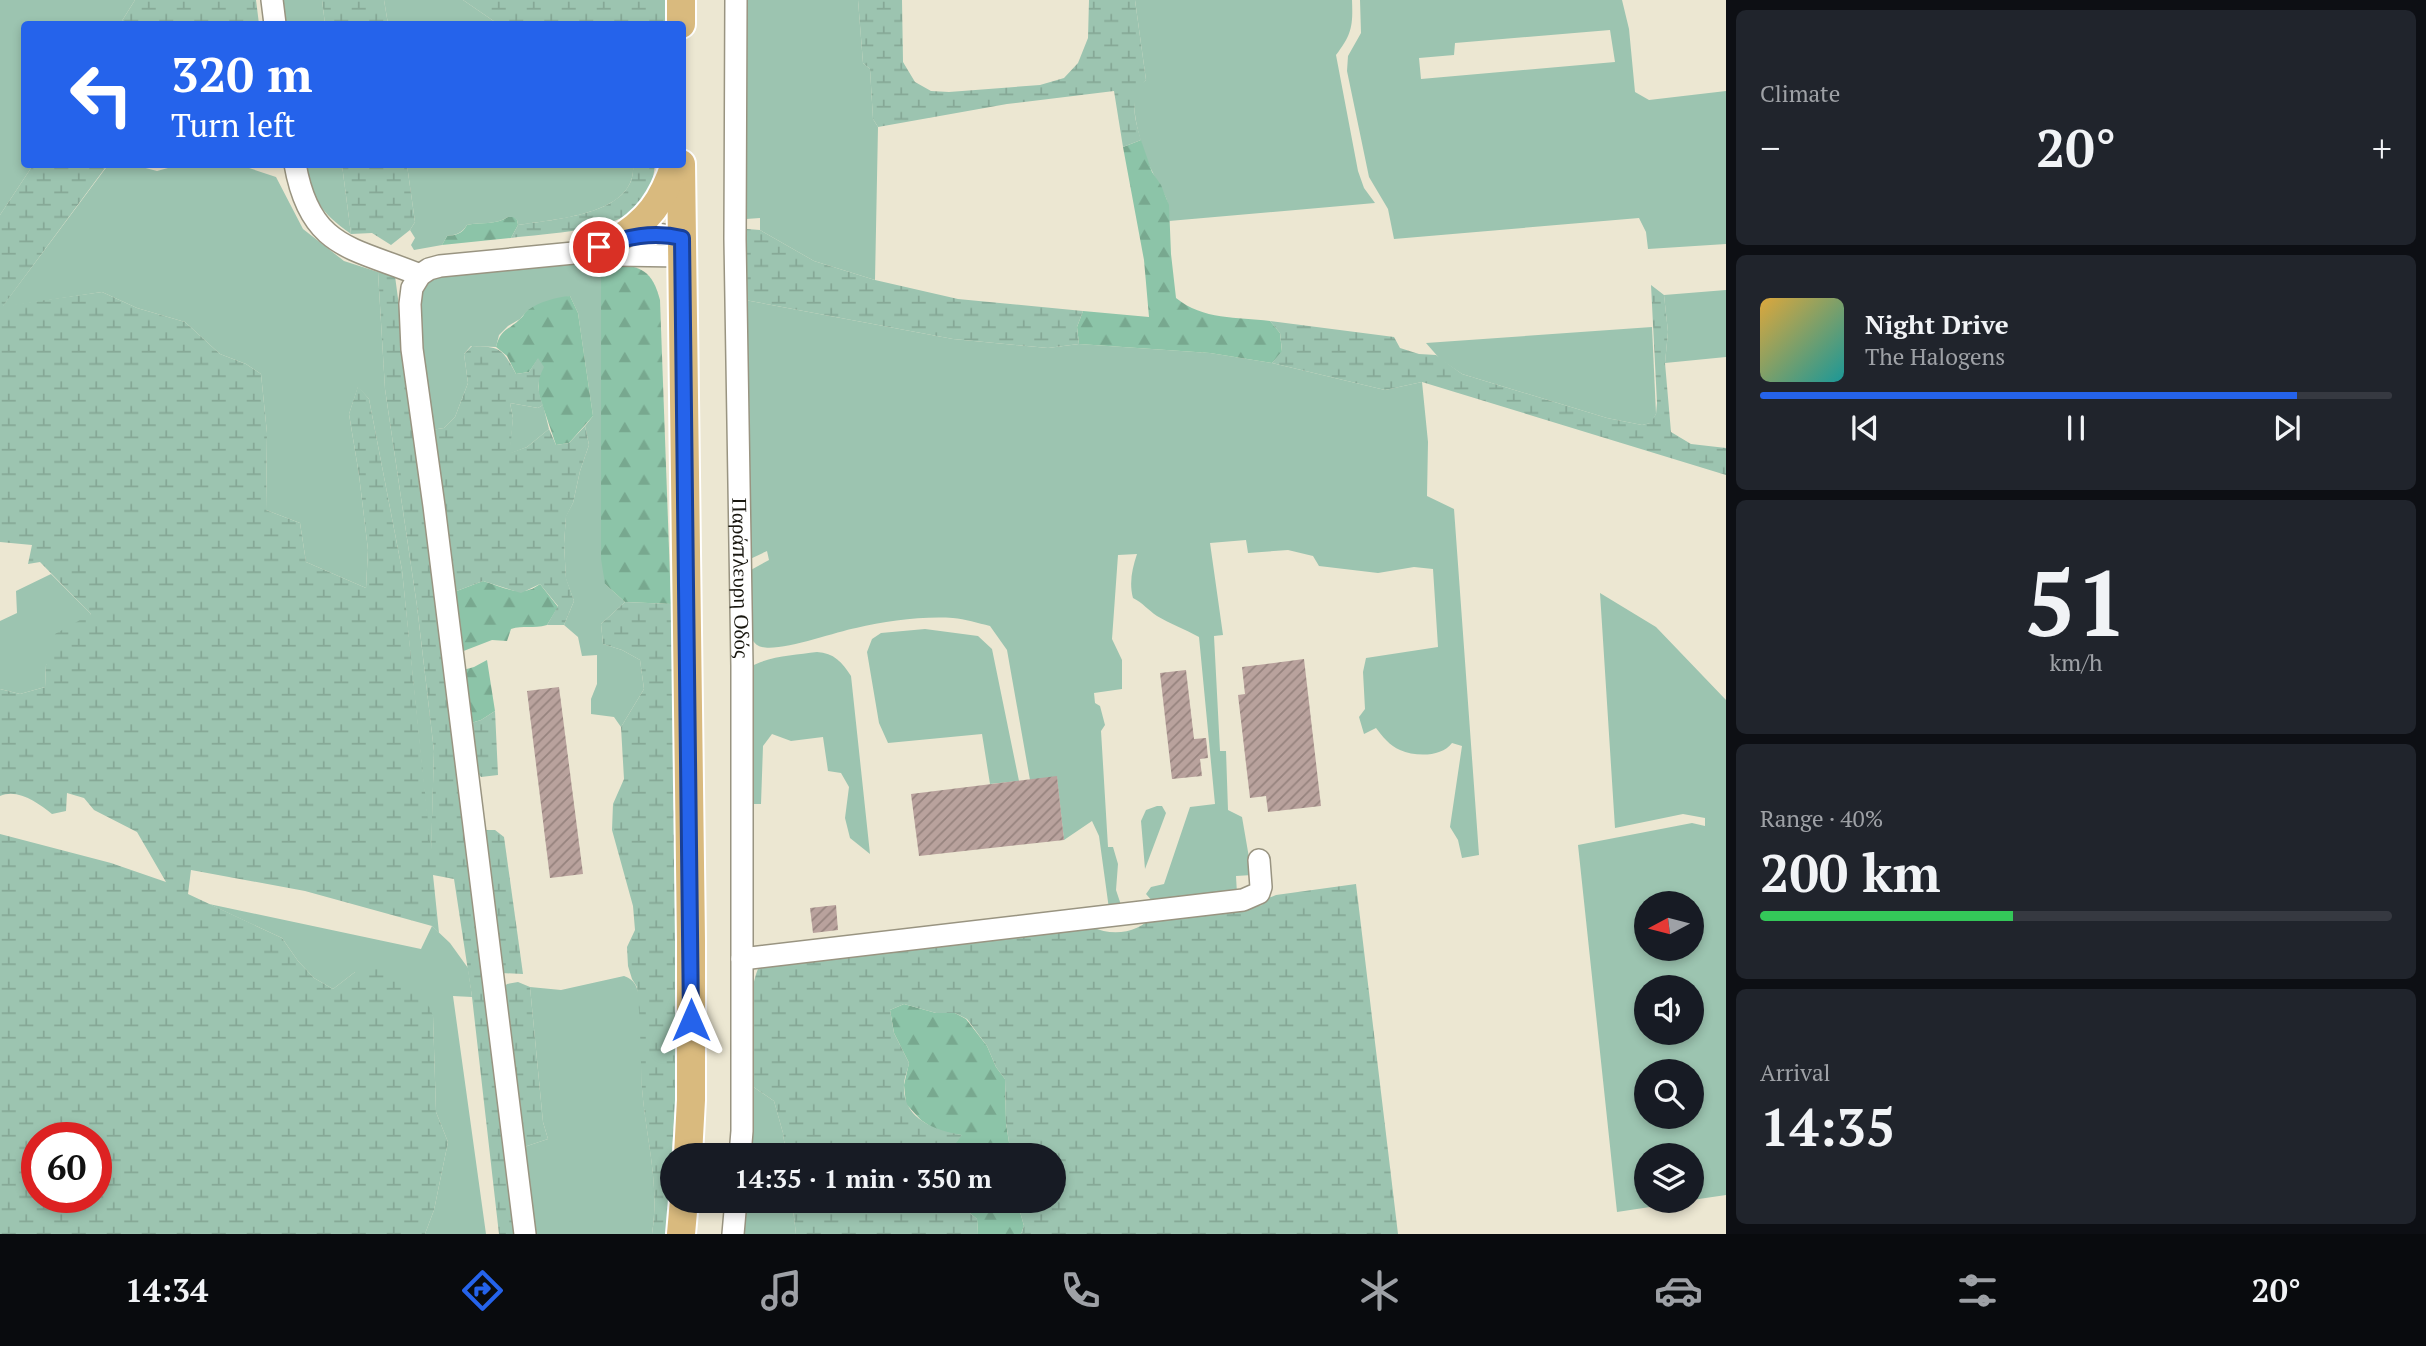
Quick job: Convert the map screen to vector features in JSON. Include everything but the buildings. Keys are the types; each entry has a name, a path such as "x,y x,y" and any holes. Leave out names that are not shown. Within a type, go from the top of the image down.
{"main road":[{"path":"681,0 681,21"},
{"path":"614,241 645,222 665,192 674,168"},
{"path":"681,168 691,941 689,1143"},
{"path":"681,1234 683,1213"}],"street":[{"path":"272,0 275,21"},
{"name":"Παράπλευρη Οδός","path":"736,0 735,239 742,666 740,1143"},
{"path":"296,168 307,210 319,228 355,252 420,275"},
{"path":"584,252 614,241 658,234 682,247"},
{"path":"525,1234 435,506 412,348 412,288 420,275 440,266 584,252 616,255 682,247"},
{"path":"742,960 1243,900 1258,893 1261,887 1259,860"},
{"path":"733,1234 735,1213"}],"green space":[{"path":"0,0 135,0 122,21 21,21 21,168 31,168 0,215"},
{"path":"135,0 256,0 259,21 122,21"},
{"path":"283,0 322,0 325,21 286,21"},
{"path":"322,0 384,0 388,21 325,21"},
{"path":"384,0 463,0 494,21 388,21"},
{"path":"463,0 667,0 665,21 494,21"},
{"path":"745,0 858,0 863,63 870,69 873,119 878,127 875,280 814,261 760,230 760,218 746,219"},
{"path":"858,0 902,0 903,62 915,82 931,91 949,92 1040,85 1064,78 1078,63 1088,38 1089,0 1135,0 1146,80 1137,94 1134,109 1141,140 1123,147 1114,91 1007,104 878,127 873,119 870,69 863,63"},
{"path":"1135,0 1352,0 1350,29 1336,55 1358,171 1364,188 1375,203 1169,221 1167,200 1149,164 1134,109 1136,92 1146,80"},
{"path":"1360,0 1622,0 1629,29 1635,92 1649,100 1726,91 1726,244 1648,249 1646,232 1639,218 1394,239 1388,209 1369,177 1347,71 1348,56 1361,33","holes":["1610,30 1615,62 1421,79 1419,58 1454,55 1455,43"]},
{"path":"1141,140 1152,172 1169,205 1176,298 1209,314 1270,321 1280,333 1282,352 1272,363 1210,353 1079,344 1077,327 1083,311 1149,317 1144,260 1123,147"},
{"path":"31,168 105,168 3,306 102,292 137,308 185,322 220,354 246,364 261,374 267,433 266,510 300,523 306,562 366,588 368,550 349,414 358,386 369,399 402,570 431,850 434,751 417,606 385,389 378,272 395,276 489,983 518,1234 499,1234 472,997 454,879 433,875 439,933 432,926 305,891 191,870 188,894 282,938 314,978 333,989 355,972 375,967 400,975 423,991 433,1016 436,1112 448,1142 434,1210 425,1234 0,1234 0,834 111,863 166,882 137,832 94,810 84,798 67,793 66,811 52,814 21,795 0,796 0,689 20,694 45,687 46,665 55,634 91,614 40,562 28,564 32,545 0,542 0,215"},
{"path":"106,168 146,168 157,171 168,168 249,168 276,177 303,229 344,261 378,272 385,389 417,606 434,751 431,858 402,570 369,399 358,387 349,414 368,550 366,588 306,562 300,523 266,510 267,433 261,374 246,364 220,354 185,322 137,308 102,292 2,307"},
{"path":"306,168 342,168 351,234 325,212 312,188"},
{"path":"342,168 407,168 415,222 410,230 391,245 372,233 351,234"},
{"path":"407,168 633,168 631,182 622,195 608,204 571,217 518,225 517,220 508,217 467,225 458,233 447,236 442,245 414,250 411,245 415,238 410,230 415,222"},
{"path":"633,168 654,168 647,196 641,205 615,221 580,230 511,238 518,225 571,217 608,204 622,195 631,182"},
{"path":"508,217 517,220 518,225 511,238 442,245 447,236 458,234 467,225"},
{"path":"747,229 760,230 814,261 875,280 958,299 1083,311 1077,327 1079,344 1048,348 953,339 745,300 744,240"},
{"path":"612,263 605,584 625,602 601,624 603,644 640,660 644,689 621,727 614,717 591,714 591,699 597,684 597,655 582,656 578,637 564,625 574,601 566,579 566,516 573,503 589,445 585,426 593,416 578,313 570,296 527,311 499,335 496,347 471,346 464,354 468,383 455,417 444,428 431,430 420,344 420,288 433,278 555,264"},
{"path":"612,263 631,266 644,272 653,282 660,300 671,604 625,602 605,584 601,559 601,270"},
{"path":"1651,285 1664,295 1668,332 1665,363 1671,432 1691,444 1726,448 1726,475 1422,382 1385,390 1272,363 1282,351 1280,333 1270,321 1394,337 1400,348 1419,354 1436,355 1462,374 1607,418 1642,425 1650,423 1656,414 1657,403"},
{"path":"1726,290 1726,357 1665,363 1668,332 1664,295"},
{"path":"570,296 578,313 593,416 569,443 556,445 539,395 538,359 529,372 516,374 507,356 496,347 503,333 528,310 548,300"},
{"path":"745,300 953,339 1048,348 1079,344 1210,353 1272,363 1385,390 1422,382 1428,442 1427,496 1454,509 1479,855 1462,858 1458,840 1450,827 1462,746 1452,743 1442,751 1421,755 1406,752 1396,748 1376,728 1364,734 1359,717 1365,709 1363,672 1366,658 1438,647 1433,569 1414,567 1378,573 1319,566 1313,556 1288,550 1248,553 1246,540 1210,543 1223,635 1214,636 1220,751 1226,751 1228,810 1242,817 1252,875 1236,876 1237,894 1153,902 1146,894 1151,887 1164,884 1190,807 1215,804 1199,637 1157,616 1133,598 1132,576 1137,554 1118,555 1112,639 1122,660 1122,689 1094,693 1095,703 1100,706 1105,725 1101,731 1108,847 1113,847 1118,864 1116,890 1122,908 1109,909 1099,836 1092,821 1064,840 1057,777 1030,780 1007,650 990,626 953,618 917,618 868,625 781,647 770,648 756,644 750,636 749,571 769,560 767,551 748,560"},
{"path":"1652,327 1656,414 1651,423 1642,425 1607,418 1462,374 1440,359 1426,343"},
{"path":"472,346 500,351 516,374 529,372 538,358 544,367 539,386 543,405 538,408 510,403 513,418 510,453 527,447 549,429 556,445 569,443 585,426 589,445 573,503 566,517 566,578 574,601 564,625 547,625 558,606 540,584 521,593 483,581 454,592 431,430 444,428 455,417 468,383 464,354"},
{"path":"510,403 538,408 543,405 549,429 527,447 509,454 513,418"},
{"path":"51,574 91,614 46,665 45,687 20,694 0,689 0,621 17,613 16,591"},
{"path":"483,581 519,591 526,591 540,584 558,607 547,625 511,629 507,641 492,640 461,652 454,592"},
{"path":"1600,593 1656,627 1726,700 1726,1195 1704,1198 1704,1143 1634,1143 1634,1209 1617,1212 1578,845 1692,823 1705,826 1705,818 1683,814 1615,828"},
{"path":"625,602 671,604 679,1052 672,1143 660,1143 660,1213 668,1213 666,1234 652,1234 653,1179 642,1089 637,987 628,966 627,947 635,930 633,906 612,830 613,804 624,779 621,727 644,689 640,660 603,644 601,624"},
{"path":"925,629 978,636 992,649 1019,781 990,784 982,734 888,743 879,723 867,652 872,639 881,633"},
{"path":"817,652 837,659 851,676 870,854 850,838 845,818 849,787 841,773 828,771 823,737 791,741 772,734 763,746 761,804 750,804 750,667 774,658"},
{"path":"487,660 495,711 471,723 463,670"},
{"path":"495,711 498,775 481,777 477,772 471,723"},
{"path":"1162,806 1166,813 1145,869 1141,821 1146,810"},
{"path":"486,830 495,830 504,837 523,974 502,973"},
{"path":"1356,884 1398,1234 1021,1234 1024,1226 1020,1213 1066,1213 1066,1143 1009,1143 1005,1079 996,1067 987,1046 967,1019 955,1013 936,1013 904,1004 890,1010 894,1033 909,1063 904,1085 908,1106 922,1121 931,1126 962,1135 956,1143 784,1143 774,1101 752,1086 752,990 761,962 1092,927 1109,932 1126,931 1141,925 1154,914 1250,908 1262,905 1266,899 1276,895"},
{"path":"209,904 421,949 432,926 450,943 468,968 472,997 453,996 486,1234 425,1234 434,1210 448,1142 436,1112 433,1016 355,972 333,989 314,978 282,938"},
{"path":"624,976 631,979 636,986 641,1007 642,1088 654,1197 652,1234 530,1234 521,1155 527,1146 548,1139 543,1122 530,987 561,990"},
{"path":"518,982 530,987 543,1122 548,1139 527,1146 521,1155 501,990 507,984"},
{"path":"904,1004 936,1013 955,1013 966,1019 987,1046 996,1067 1005,1079 1009,1143 955,1143 961,1135 937,1131 921,1120 906,1104 904,1085 909,1063 894,1033 890,1010"},
{"path":"752,1086 774,1101 784,1143 748,1143"},
{"path":"742,1213 793,1213 796,1234 739,1234"},
{"path":"793,1213 970,1213 977,1219 978,1234 796,1234"},
{"path":"970,1213 1020,1213 1024,1226 1021,1234 978,1234 977,1219"}],"route":[{"path":"599,247 630,237 658,234 682,238 691,1020"}]}
